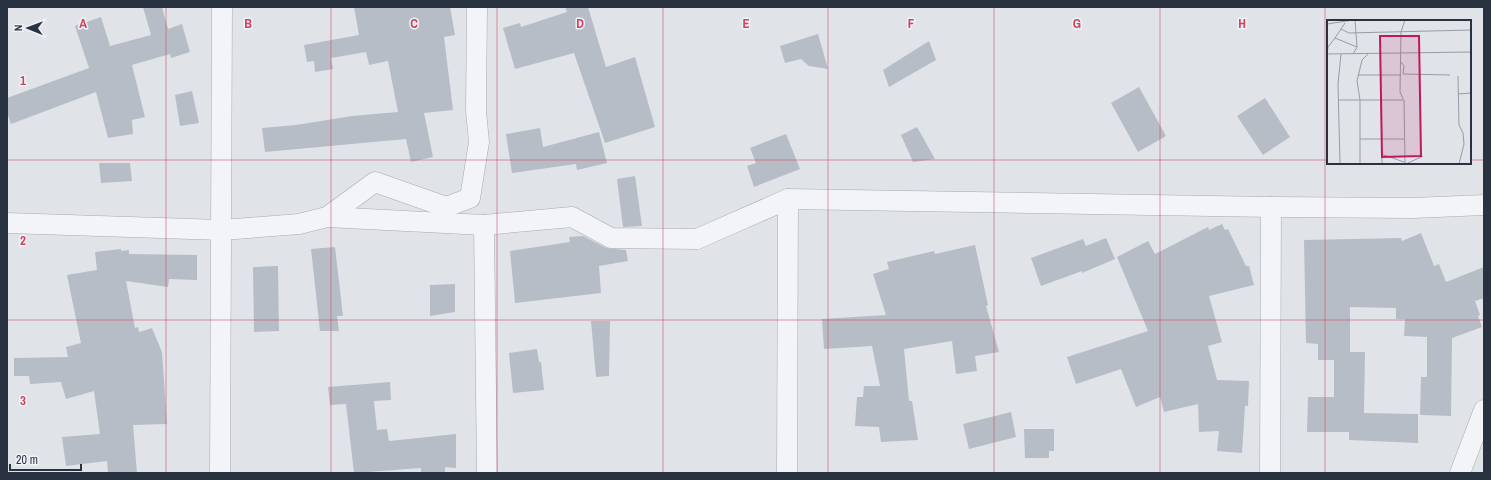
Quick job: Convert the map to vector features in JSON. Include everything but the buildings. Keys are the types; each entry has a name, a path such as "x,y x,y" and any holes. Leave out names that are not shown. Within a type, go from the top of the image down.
{"street":[{"path":"220,473 222,230 220,53 222,7"},
{"path":"327,217 375,182 446,208 470,198 479,142 476,111 477,7"},
{"path":"7,223 222,230 299,224 327,217 484,225 572,217 612,238 697,239 788,199 1271,207 1413,208 1484,205"},
{"path":"787,473 788,199"},
{"path":"1270,473 1271,207"},
{"path":"484,225 487,473"},
{"path":"1460,473 1484,410"}]}
